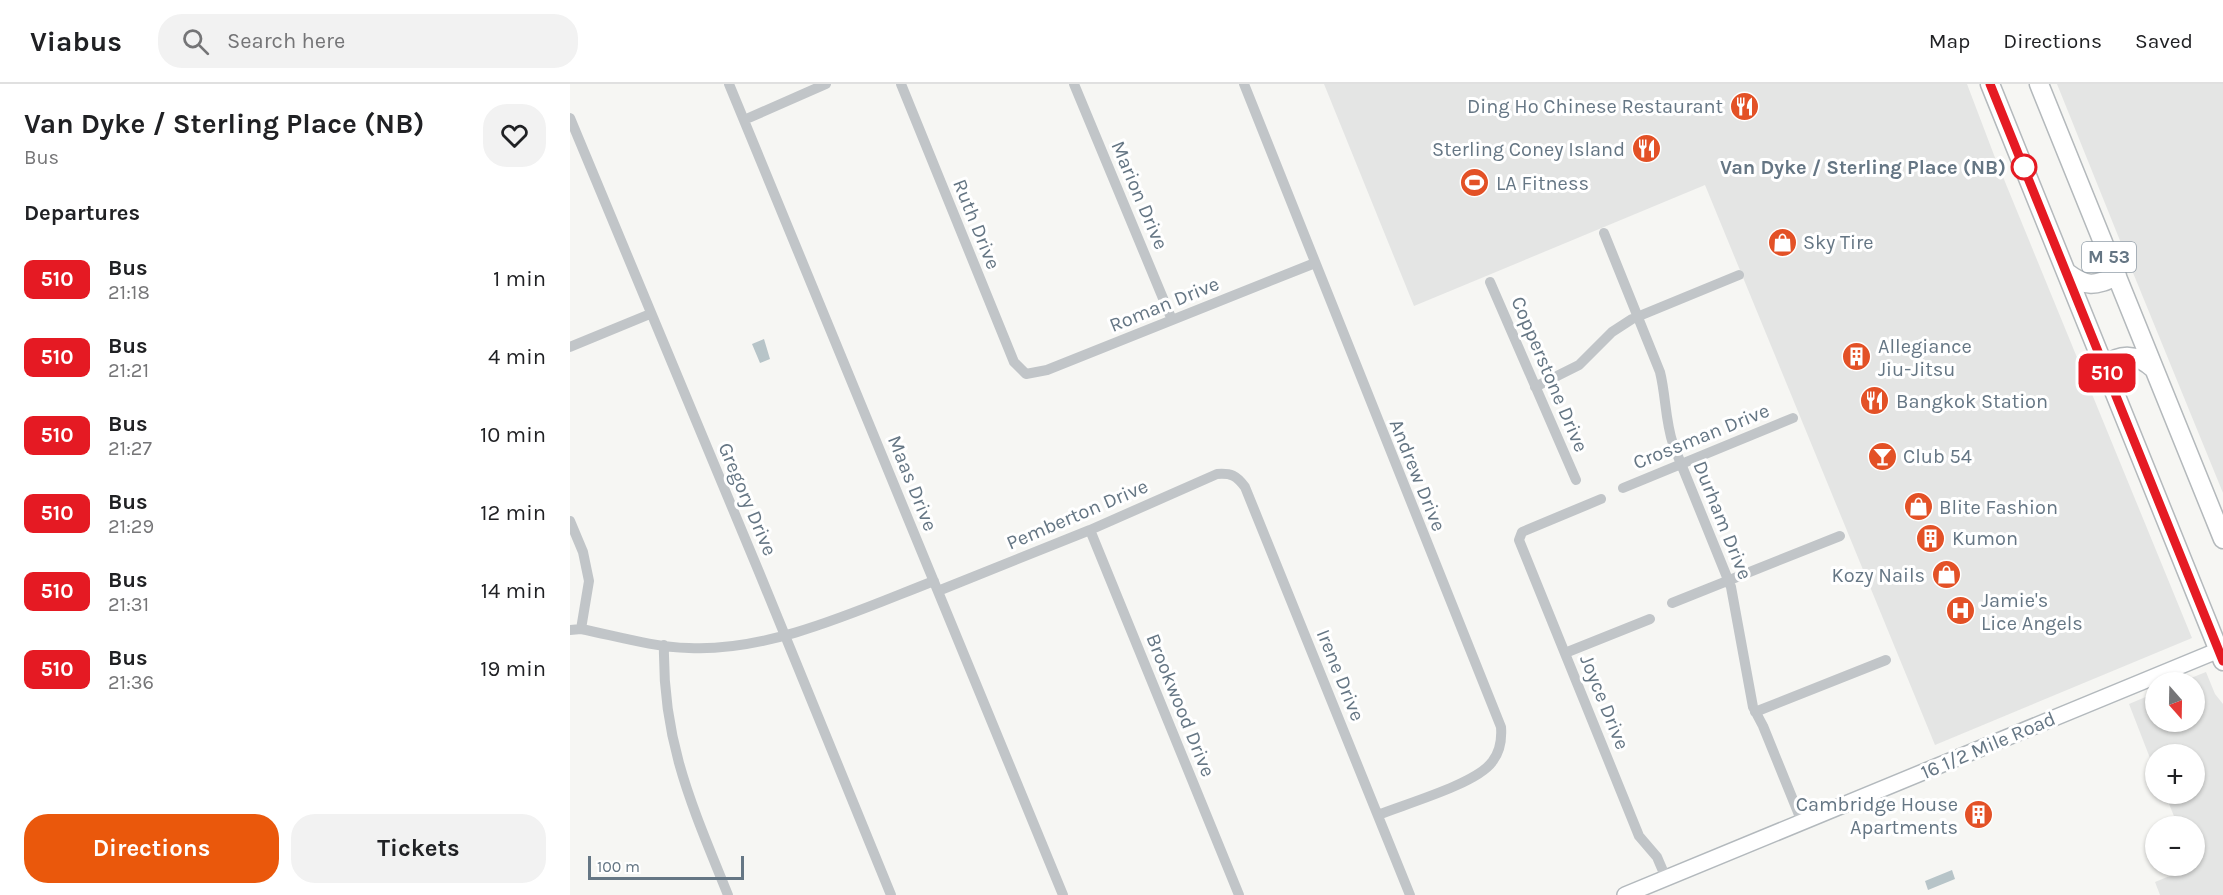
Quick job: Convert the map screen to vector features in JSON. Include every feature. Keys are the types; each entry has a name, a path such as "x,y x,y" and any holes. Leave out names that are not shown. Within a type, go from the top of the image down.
{"main road":[{"name":"M 53","path":"1990,84 2221,656"},
{"name":"M 53","path":"2039,84 2223,539"},
{"path":"2066,272 2091,285 2117,276"},
{"path":"2104,366 2116,358 2129,355 2144,361 2154,369"}],"street":[{"name":"Maas Drive","path":"729,84 1063,895"},
{"path":"744,120 826,84"},
{"name":"Ruth Drive","path":"901,84 1014,362 1026,374"},
{"name":"Marion Drive","path":"1074,84 1172,320"},
{"name":"Andrew Drive","path":"1244,84 1377,423 1496,714 1502,734 1499,751 1482,772 1463,782 1378,815"},
{"name":"Gregory Drive","path":"570,118 891,895"},
{"name":"Durham Drive","path":"1604,233 1660,372 1665,393 1666,424 1734,597 1747,687 1755,712 1763,726 1802,822"},
{"name":"Roman Drive","path":"1026,374 1047,370 1315,263"},
{"path":"1535,387 1579,365 1612,332 1637,317 1739,275"},
{"name":"Copperstone Drive","path":"1490,282 1576,480"},
{"path":"570,346 650,314"},
{"name":"Crossman Drive","path":"1623,488 1793,418"},
{"name":"Pemberton Drive","path":"575,630 689,648 716,647 784,635 936,586 1090,530 1217,474 1230,473"},
{"name":"Irene Drive","path":"1230,473 1238,478 1245,487 1410,895"},
{"name":"Joyce Drive","path":"1601,499 1526,530 1520,535 1520,540 1639,836 1659,861 1666,878"},
{"path":"570,521 583,552 589,581 575,630"},
{"name":"Brookwood Drive","path":"1090,530 1239,895"},
{"path":"1672,603 1840,536"},
{"path":"1565,653 1650,619"},
{"path":"664,645 663,681 666,709 679,768 688,797 728,895"},
{"name":"16 1/2 Mile Road","path":"1625,895 1802,822 2221,656"},
{"path":"1755,712 1886,660"}],"shaded area":[{"path":"1324,84 1967,84 2192,638 1935,745 1705,185 1414,306"},
{"path":"2057,84 2223,84 2223,493 2127,258"},
{"path":"764,339 770,359 760,363 752,344"},
{"path":"2205,672 2215,694 2223,704 2223,895 2160,895 2155,882 2170,876 2205,876 2205,816 2174,816 2169,804 2205,804 2205,744 2145,745 2129,704 2145,697 2145,732 2205,732"},
{"path":"1952,870 1955,879 1928,890 1925,881"}],"bus line":[{"name":"510","path":"1990,84 2223,661"}],"place":[{"name":"Ding Ho Chinese Restaurant","path":"1744,106"},
{"name":"Sterling Coney Island","path":"1646,149"},
{"name":"Van Dyke / Sterling Place (NB)","path":"2024,167"},
{"name":"LA Fitness","path":"1475,183"},
{"name":"Sky Tire","path":"1782,242"},
{"name":"Allegiance Jiu-Jitsu","path":"1857,357"},
{"name":"Bangkok Station","path":"1875,401"},
{"name":"Club 54","path":"1882,456"},
{"name":"Blite Fashion","path":"1918,507"},
{"name":"Kumon","path":"1931,538"},
{"name":"Kozy Nails","path":"1946,575"},
{"name":"Jamie's Lice Angels","path":"1960,611"},
{"name":"Cambridge House Apartments","path":"1979,815"}]}
